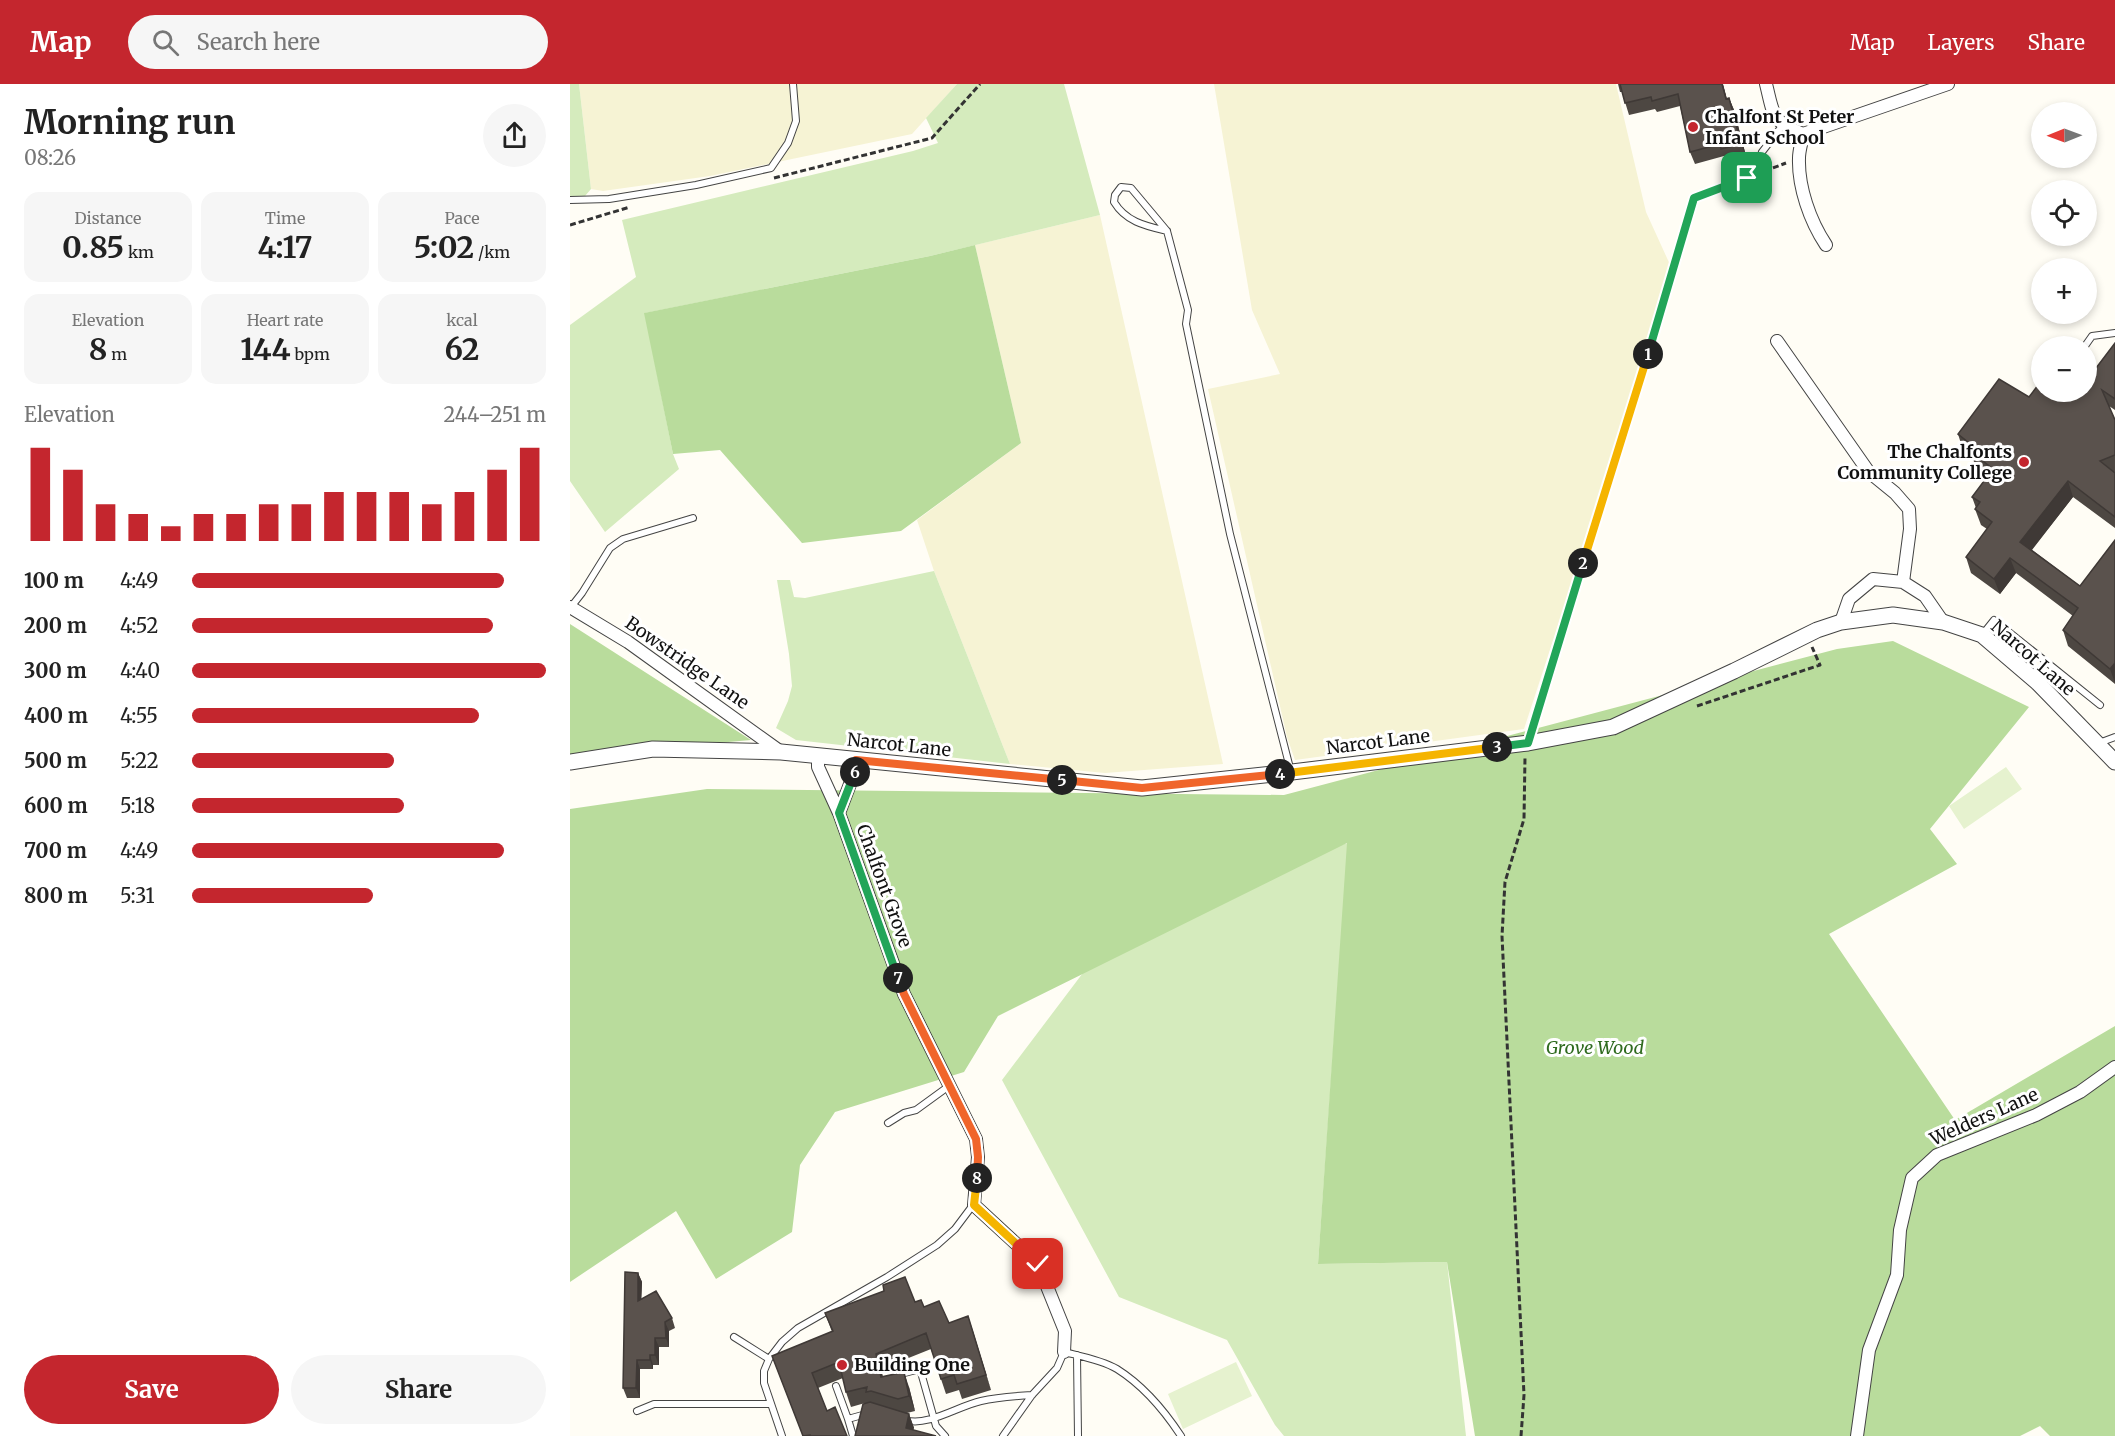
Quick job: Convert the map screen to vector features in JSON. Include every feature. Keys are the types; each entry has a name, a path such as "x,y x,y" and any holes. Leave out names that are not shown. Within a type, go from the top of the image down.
{"street":[{"path":"1766,84 1776,118 1782,126 1803,134 1948,84"},
{"path":"1803,134 1799,158 1802,182 1808,206 1826,245"},
{"path":"1778,341 1868,471 1910,509 1910,528 1903,582"},
{"path":"1841,622 1850,599 1873,579 1903,582 1925,596 1943,622"},
{"name":"Bowstridge Lane","path":"570,607 628,642 781,752"},
{"name":"Narcot Lane","path":"570,762 653,749 781,752 1142,788 1526,750 1612,727 1734,671 1807,634 1841,622 1893,615 1943,622 1982,635 2037,682 2115,762"},
{"name":"Chalfont Grove","path":"818,756 818,767 839,813 904,994 976,1139 978,1157 974,1205"},
{"name":"Chalfont Grove","path":"839,813 855,771 856,760"},
{"name":"Welders Lane","path":"1857,1436 1869,1350 1897,1275 1900,1230 1912,1178 1937,1155 2036,1115 2080,1092 2115,1067"},
{"path":"974,1205 1038,1264 1065,1331 1064,1352"}],"lane":[{"path":"570,200 609,199 696,185 771,168 788,143 796,121 793,84"},
{"path":"1762,152 1782,126"},
{"path":"1167,231 1141,225 1118,210 1114,202 1115,195 1121,187 1131,188 1167,231 1188,310 1186,324 1230,534 1292,772"},
{"path":"2092,336 2115,333"},
{"path":"570,607 582,593 610,548 623,539 693,518"},
{"path":"1982,635 1994,620 2100,705"},
{"path":"2098,744 2115,737"},
{"path":"888,1123 904,1113 916,1110 949,1086"},
{"path":"782,1436 764,1383 764,1371 769,1359 782,1342 798,1328 887,1277 937,1245 955,1229 974,1205"},
{"path":"734,1337 769,1359"},
{"path":"1003,1436 1032,1395 1057,1368 1064,1352 1115,1368 1143,1389 1166,1414 1181,1436"},
{"path":"1077,1355 1078,1436"},
{"path":"901,1374 920,1369 936,1426 945,1436"},
{"path":"836,1386 853,1436"},
{"path":"898,1418 909,1421 934,1418 980,1401 1032,1395"},
{"path":"637,1411 654,1404 770,1404"},
{"path":"848,1419 875,1411"}],"path":[{"path":"776,178 932,138 980,84"},
{"path":"1521,1436 1524,1395 1502,936 1505,882 1524,819 1526,750 1665,300 1694,198 1799,158"},
{"path":"1688,708 1820,665 1807,634"},
{"path":"1515,758 1526,750"}],"shaded area":[{"path":"579,84 957,84 912,134 710,176 603,191 591,189"},
{"path":"1214,84 1616,84 1646,212 1672,269 1524,729 1295,760 1287,737 1208,389 1280,374 1252,310"},
{"path":"1100,215 1223,764 1105,773 1010,764 934,571 917,520 1021,443 975,245"}],"green space":[{"path":"570,84 579,84 591,189 585,196 570,198"},
{"path":"957,84 1064,84 1100,215 930,256 645,313 673,454 679,469 605,532 570,481 570,325 636,277 622,220 913,151 938,143 926,118"},
{"path":"975,245 1021,443 901,531 802,543 720,450 673,454 644,313"},
{"path":"934,571 1010,764 796,740 776,728 792,686 777,580 790,580 794,597 805,598"},
{"path":"570,624 751,740 570,756"},
{"name":"Grove Wood","path":"1893,641 2029,707 1930,829 1957,864 1829,934 1955,1120 2115,1026 2115,1436 2050,1436 2040,1426 2020,1436 1475,1436 1447,1262 1318,1264 1347,843 998,1016 964,1072 835,1112 800,1165 792,1232 716,1279 676,1211 570,1282 570,809 707,789 1284,795 1837,649"},
{"path":"2006,767 2022,789 1964,829 1949,806"},
{"path":"1348,843 1318,1264 1447,1262 1466,1436 1284,1436 1275,1425 1227,1340 1119,1297 1002,1080 1138,900"},
{"path":"1236,1362 1252,1396 1183,1429 1168,1394"}],"building":[{"path":"1620,84 1722,84 1726,99 1729,98 1741,144 1721,149 1720,144 1690,152 1678,94 1652,101 1651,97 1625,103"},
{"path":"2115,343 2115,399 2102,390 2115,420 2115,455 2100,461 2115,473 2115,517 2068,481 2020,542 2080,586 2115,540 2115,663 2110,669 2063,630 2078,608 2010,558 1994,579 1966,557 1992,522 1975,509 1980,502 1972,497 1993,469 1970,451 1974,447 1958,434 1999,379 2029,397 2031,394 2031,402 2097,402 2097,367"},
{"path":"625,1272 638,1273 638,1301 656,1291 672,1318 665,1322 666,1338 655,1338 655,1355 650,1355 650,1360 637,1360 636,1388 623,1388"},
{"name":"Building One","path":"905,1277 915,1302 921,1300 924,1307 939,1301 949,1323 968,1316 986,1375 957,1384 954,1375 941,1379 926,1333 876,1354 881,1377 904,1372 909,1396 898,1399 871,1391 866,1392 867,1387 846,1392 839,1362 812,1373 827,1411 835,1407 847,1436 803,1436 772,1356 833,1331 825,1313 884,1291 883,1285"},
{"path":"870,1402 909,1414 906,1428 936,1436 855,1436 863,1404"}],"place":[{"name":"Chalfont St Peter Infant School","path":"1693,127"},
{"name":"The Chalfonts Community College","path":"2024,462"},
{"name":"Building One","path":"842,1365"}],"route":[{"path":"1038,1264 974,1205 978,1157 976,1139 904,994 839,813 855,771 856,760 1142,788 1528,743 1530,730 1665,300 1694,198 1747,178"}]}
